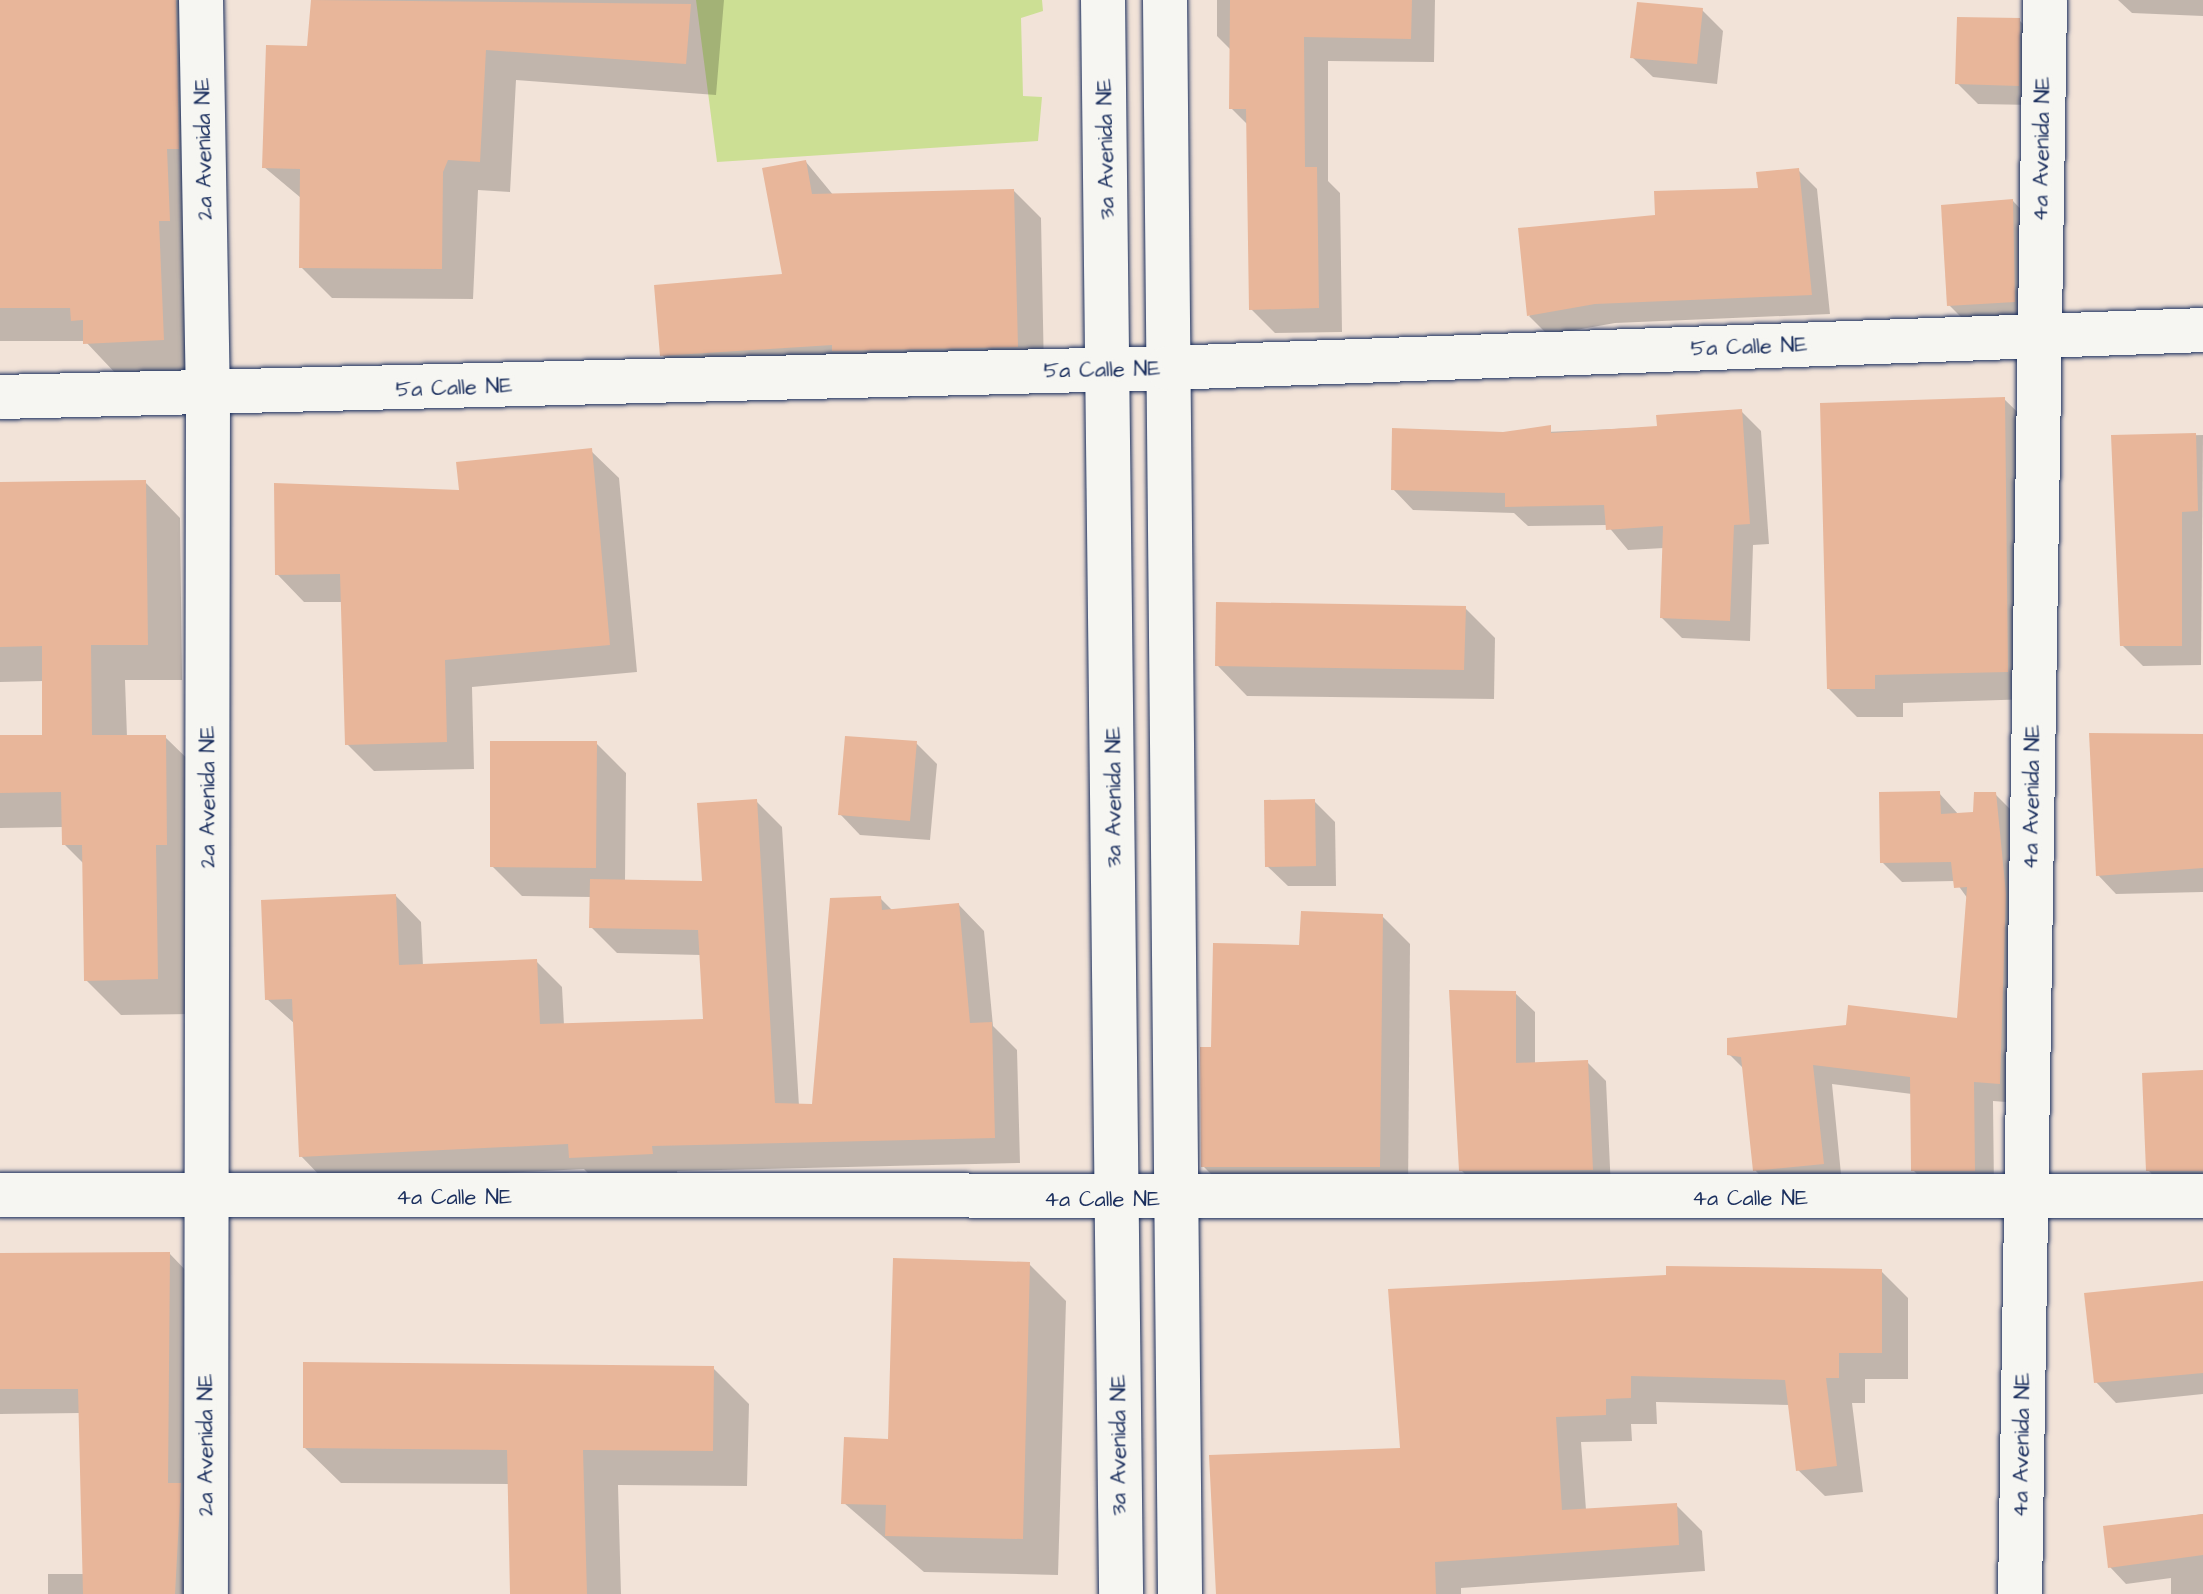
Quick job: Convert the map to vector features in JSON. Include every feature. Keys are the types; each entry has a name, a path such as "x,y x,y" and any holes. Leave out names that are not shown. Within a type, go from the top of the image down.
{"street":[{"name":"2a Avenida NE","path":"201,0 208,395 206,1594"},
{"name":"3a Avenida NE","path":"1103,0 1111,369 1121,1594"},
{"path":"1165,0 1180,1594"},
{"name":"4a Avenida NE","path":"2020,1594 2045,0"},
{"name":"5a Calle NE","path":"0,397 208,395 1168,368 2203,330"},
{"name":"4a Calle NE","path":"0,1195 1118,1200 2203,1196"}],"green space":[{"path":"696,0 1042,0 1043,11 1021,18 1023,96 1042,97 1038,141 717,162"}],"building":[{"path":"0,0 176,0 179,149 167,149 170,221 159,221 164,340 83,344 83,320 71,321 70,308 0,308"},
{"path":"311,0 691,4 686,64 486,50 480,162 448,160 443,172 442,269 299,268 300,169 262,168 266,45 307,46"},
{"path":"1230,0 1412,0 1411,39 1304,37 1305,167 1317,167 1319,308 1249,310 1246,109 1229,109"},
{"path":"1637,2 1703,8 1697,64 1630,58"},
{"path":"1957,17 2020,18 2019,86 1955,84"},
{"path":"806,160 812,194 1014,189 1018,347 832,351 832,345 660,356 654,285 782,274 762,168"},
{"path":"1799,168 1812,295 1595,304 1527,316 1518,228 1655,215 1654,191 1758,188 1756,172"},
{"path":"2013,199 2015,302 1947,306 1941,205"},
{"path":"2005,397 2008,672 1875,675 1875,689 1827,689 1820,403"},
{"path":"1742,409 1750,524 1734,525 1730,621 1660,618 1663,526 1606,530 1604,505 1505,507 1505,493 1391,490 1392,428 1503,432 1551,425 1551,433 1657,426 1656,415"},
{"path":"2196,433 2198,511 2182,512 2182,646 2120,646 2111,435"},
{"path":"592,448 610,645 445,660 447,742 345,745 340,574 275,575 274,483 459,490 456,462"},
{"path":"146,480 148,645 91,645 92,735 166,735 167,845 156,845 158,979 84,981 82,845 62,845 61,792 0,793 0,735 42,735 42,646 0,647 0,482"},
{"path":"1216,602 1466,606 1464,670 1215,666"},
{"path":"2089,733 2203,734 2203,868 2096,876"},
{"path":"845,736 917,741 910,821 838,815"},
{"path":"490,741 597,741 596,868 490,867"},
{"path":"1940,791 1941,814 1973,812 1974,792 1996,792 2006,894 2000,1084 1974,1082 1975,1171 1911,1171 1910,1077 1813,1065 1824,1164 1753,1171 1741,1057 1727,1055 1727,1038 1846,1025 1848,1005 1957,1018 1967,887 1954,888 1951,862 1880,863 1879,792"},
{"path":"757,799 775,1103 812,1104 830,898 881,896 882,910 959,903 970,1023 992,1022 995,1138 652,1146 653,1154 569,1158 568,1144 299,1157 292,999 265,1000 261,900 396,894 399,965 537,959 540,1024 703,1019 698,930 589,928 590,879 702,881 697,803"},
{"path":"1315,799 1316,866 1265,867 1264,800"},
{"path":"1301,911 1383,914 1380,1167 1201,1167 1200,1047 1211,1047 1213,943 1299,945"},
{"path":"1449,990 1516,991 1516,1063 1588,1060 1593,1170 1459,1171"},
{"path":"2203,1070 2203,1171 2146,1171 2142,1073"},
{"path":"170,1252 168,1483 181,1483 175,1594 83,1594 78,1389 0,1389 0,1253"},
{"path":"893,1258 1030,1262 1023,1539 885,1536 886,1505 841,1504 844,1437 888,1439"},
{"path":"1666,1266 1882,1269 1882,1353 1839,1353 1839,1378 1826,1378 1837,1466 1796,1471 1785,1380 1631,1376 1631,1398 1606,1399 1606,1415 1556,1417 1562,1510 1677,1503 1679,1545 1435,1562 1436,1594 1216,1594 1209,1455 1400,1448 1388,1289 1666,1275"},
{"path":"2203,1281 2203,1373 2094,1383 2084,1293"},
{"path":"303,1362 714,1366 713,1451 583,1450 587,1594 510,1594 507,1450 303,1448"},
{"path":"2203,1514 2203,1555 2108,1568 2103,1526"}]}
